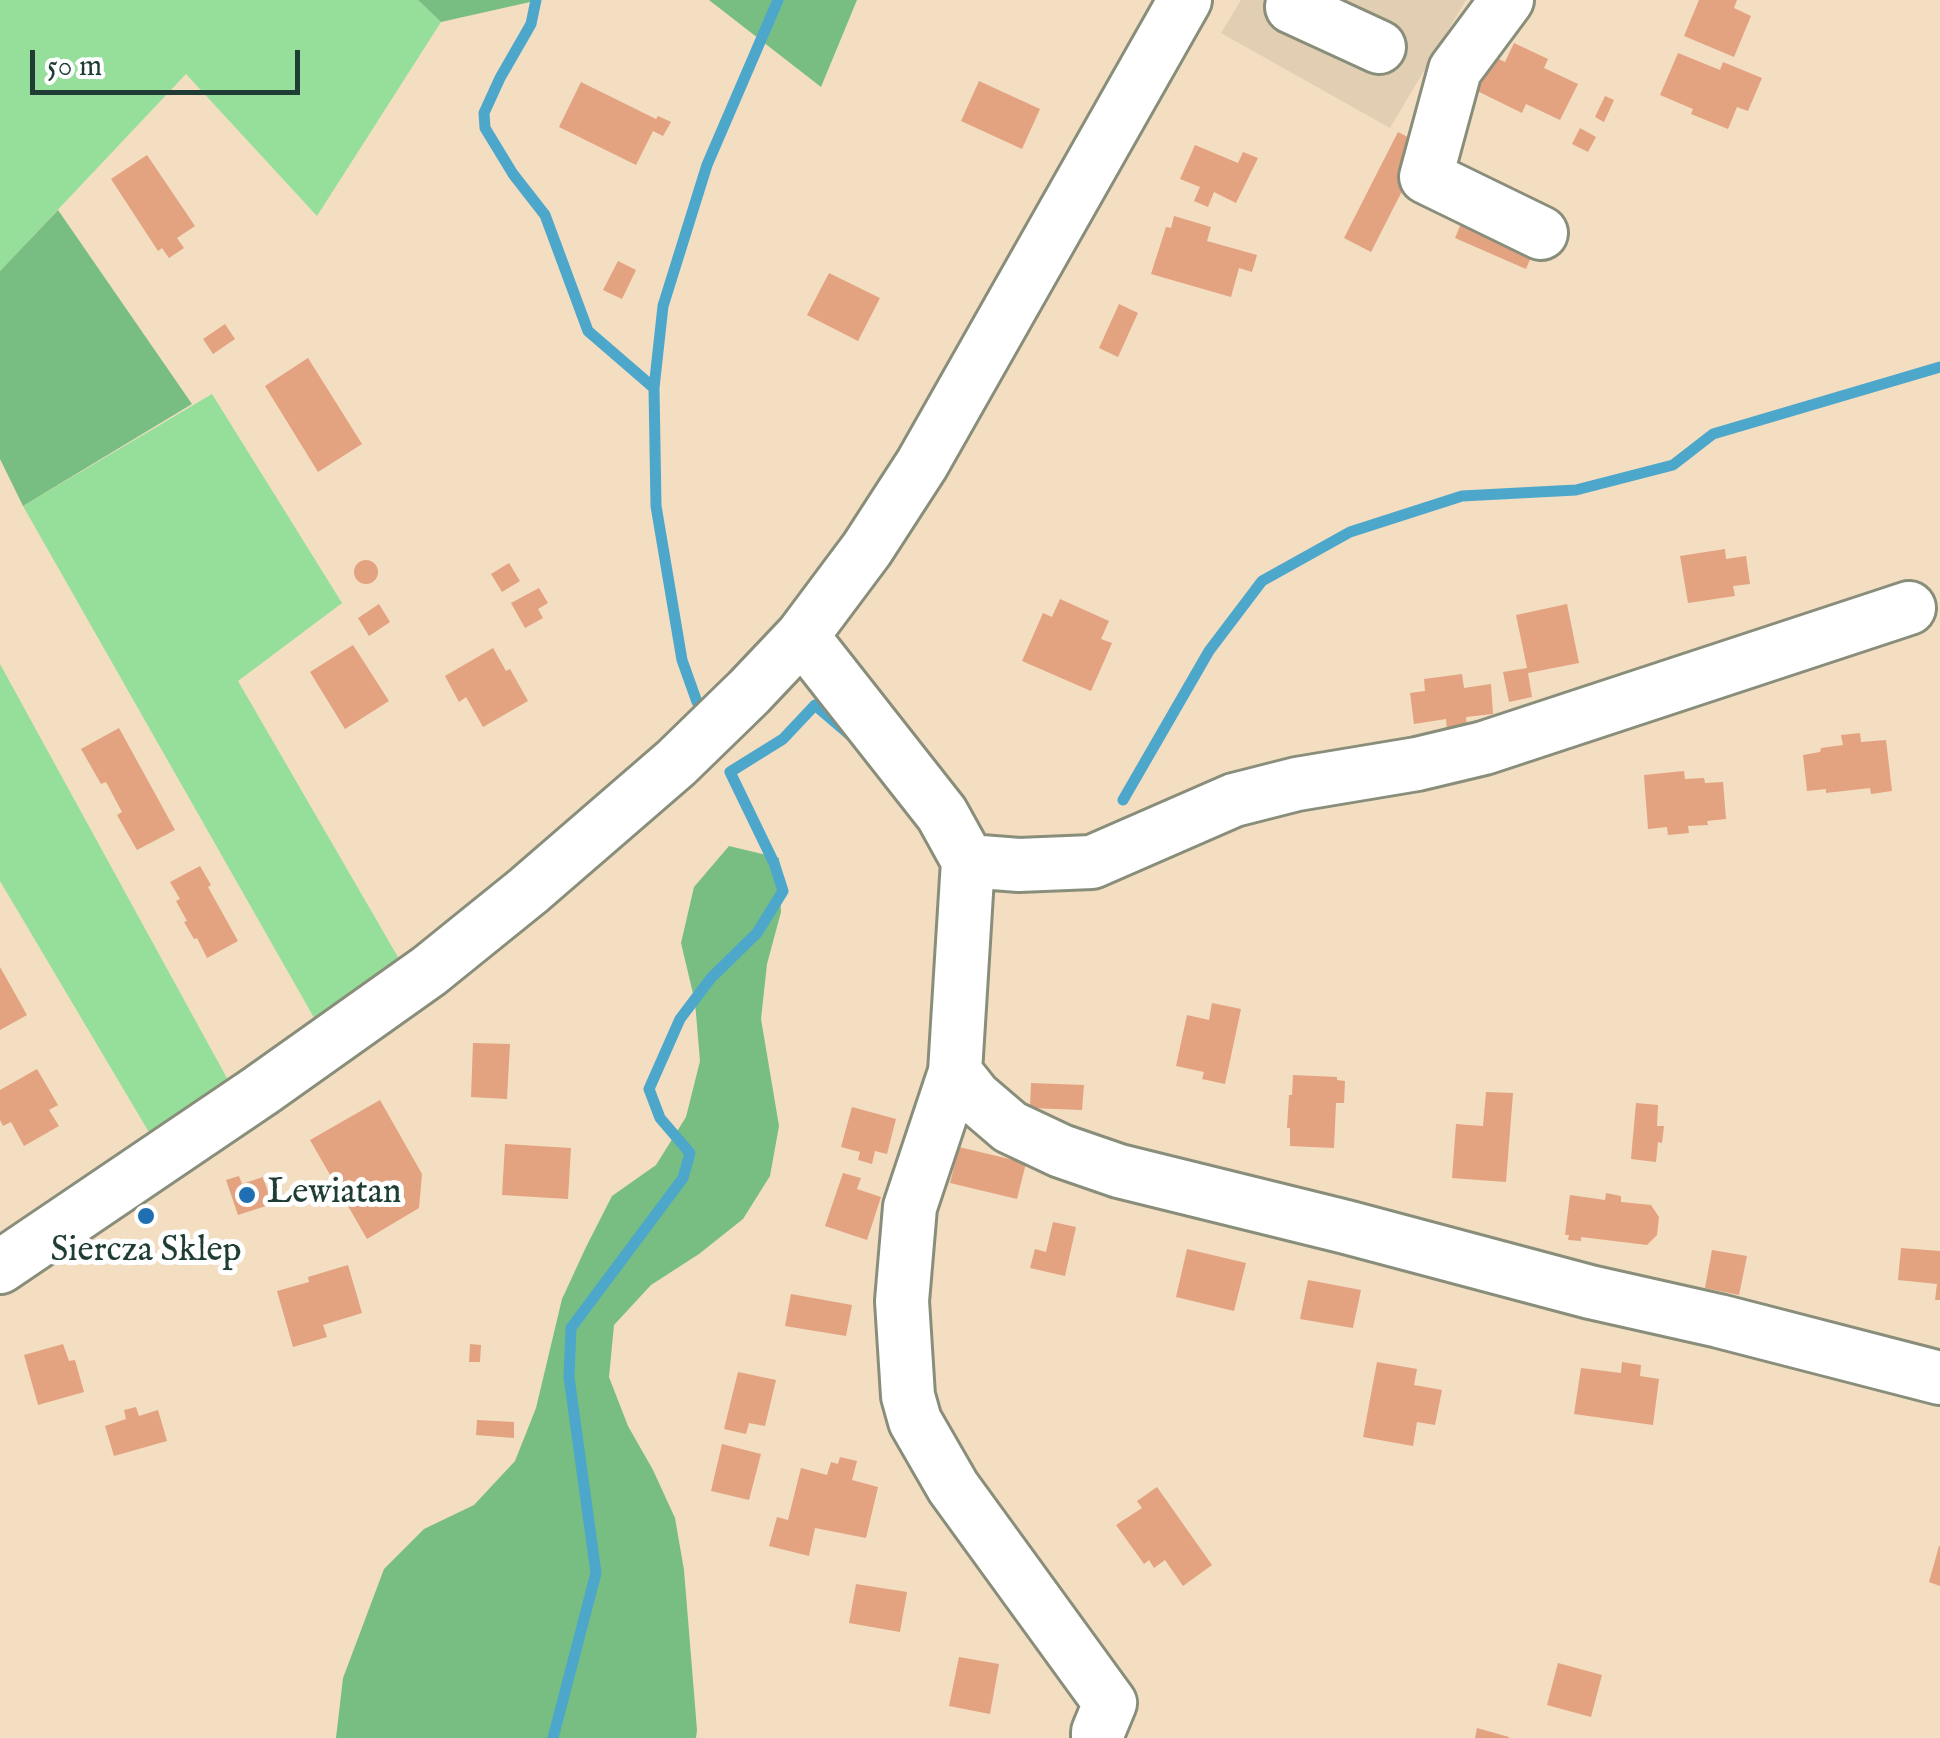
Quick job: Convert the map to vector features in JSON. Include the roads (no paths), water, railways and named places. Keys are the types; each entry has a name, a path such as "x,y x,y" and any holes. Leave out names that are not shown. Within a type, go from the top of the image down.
{"street":[{"path":"0,1267 429,971 676,764 802,636 867,549 922,464 1185,0"},
{"path":"1296,0 1292,7 1379,48"},
{"path":"1507,0 1455,70 1426,177 1541,233"},
{"path":"968,860 1019,865 1092,862 1234,800 1484,748 1908,608"},
{"path":"802,636 942,814 968,860 955,1072 910,1207 902,1301 908,1396 916,1421 953,1487 1104,1721"},
{"path":"955,1072 975,1097 1010,1127 1061,1151 1119,1171 1940,1378"}],"waterway":[{"path":"536,0 531,24 484,113 485,128 513,174 545,215 588,331 654,388"},
{"path":"697,702 682,660 656,506 654,388 663,306 707,165 778,0"},
{"path":"1123,800 1209,651 1262,581 1350,532 1462,496 1576,490 1673,465 1713,434 1940,367"},
{"path":"553,1738 596,1573 569,1377 571,1328 683,1178 690,1153 660,1118 649,1089 680,1019 711,978 757,933 783,891 774,863 730,772 783,739 815,705 850,735"}],"place":[{"name":"Lewiatan","path":"247,1195"},
{"name":"Siercza Sklep","path":"146,1216"}]}
